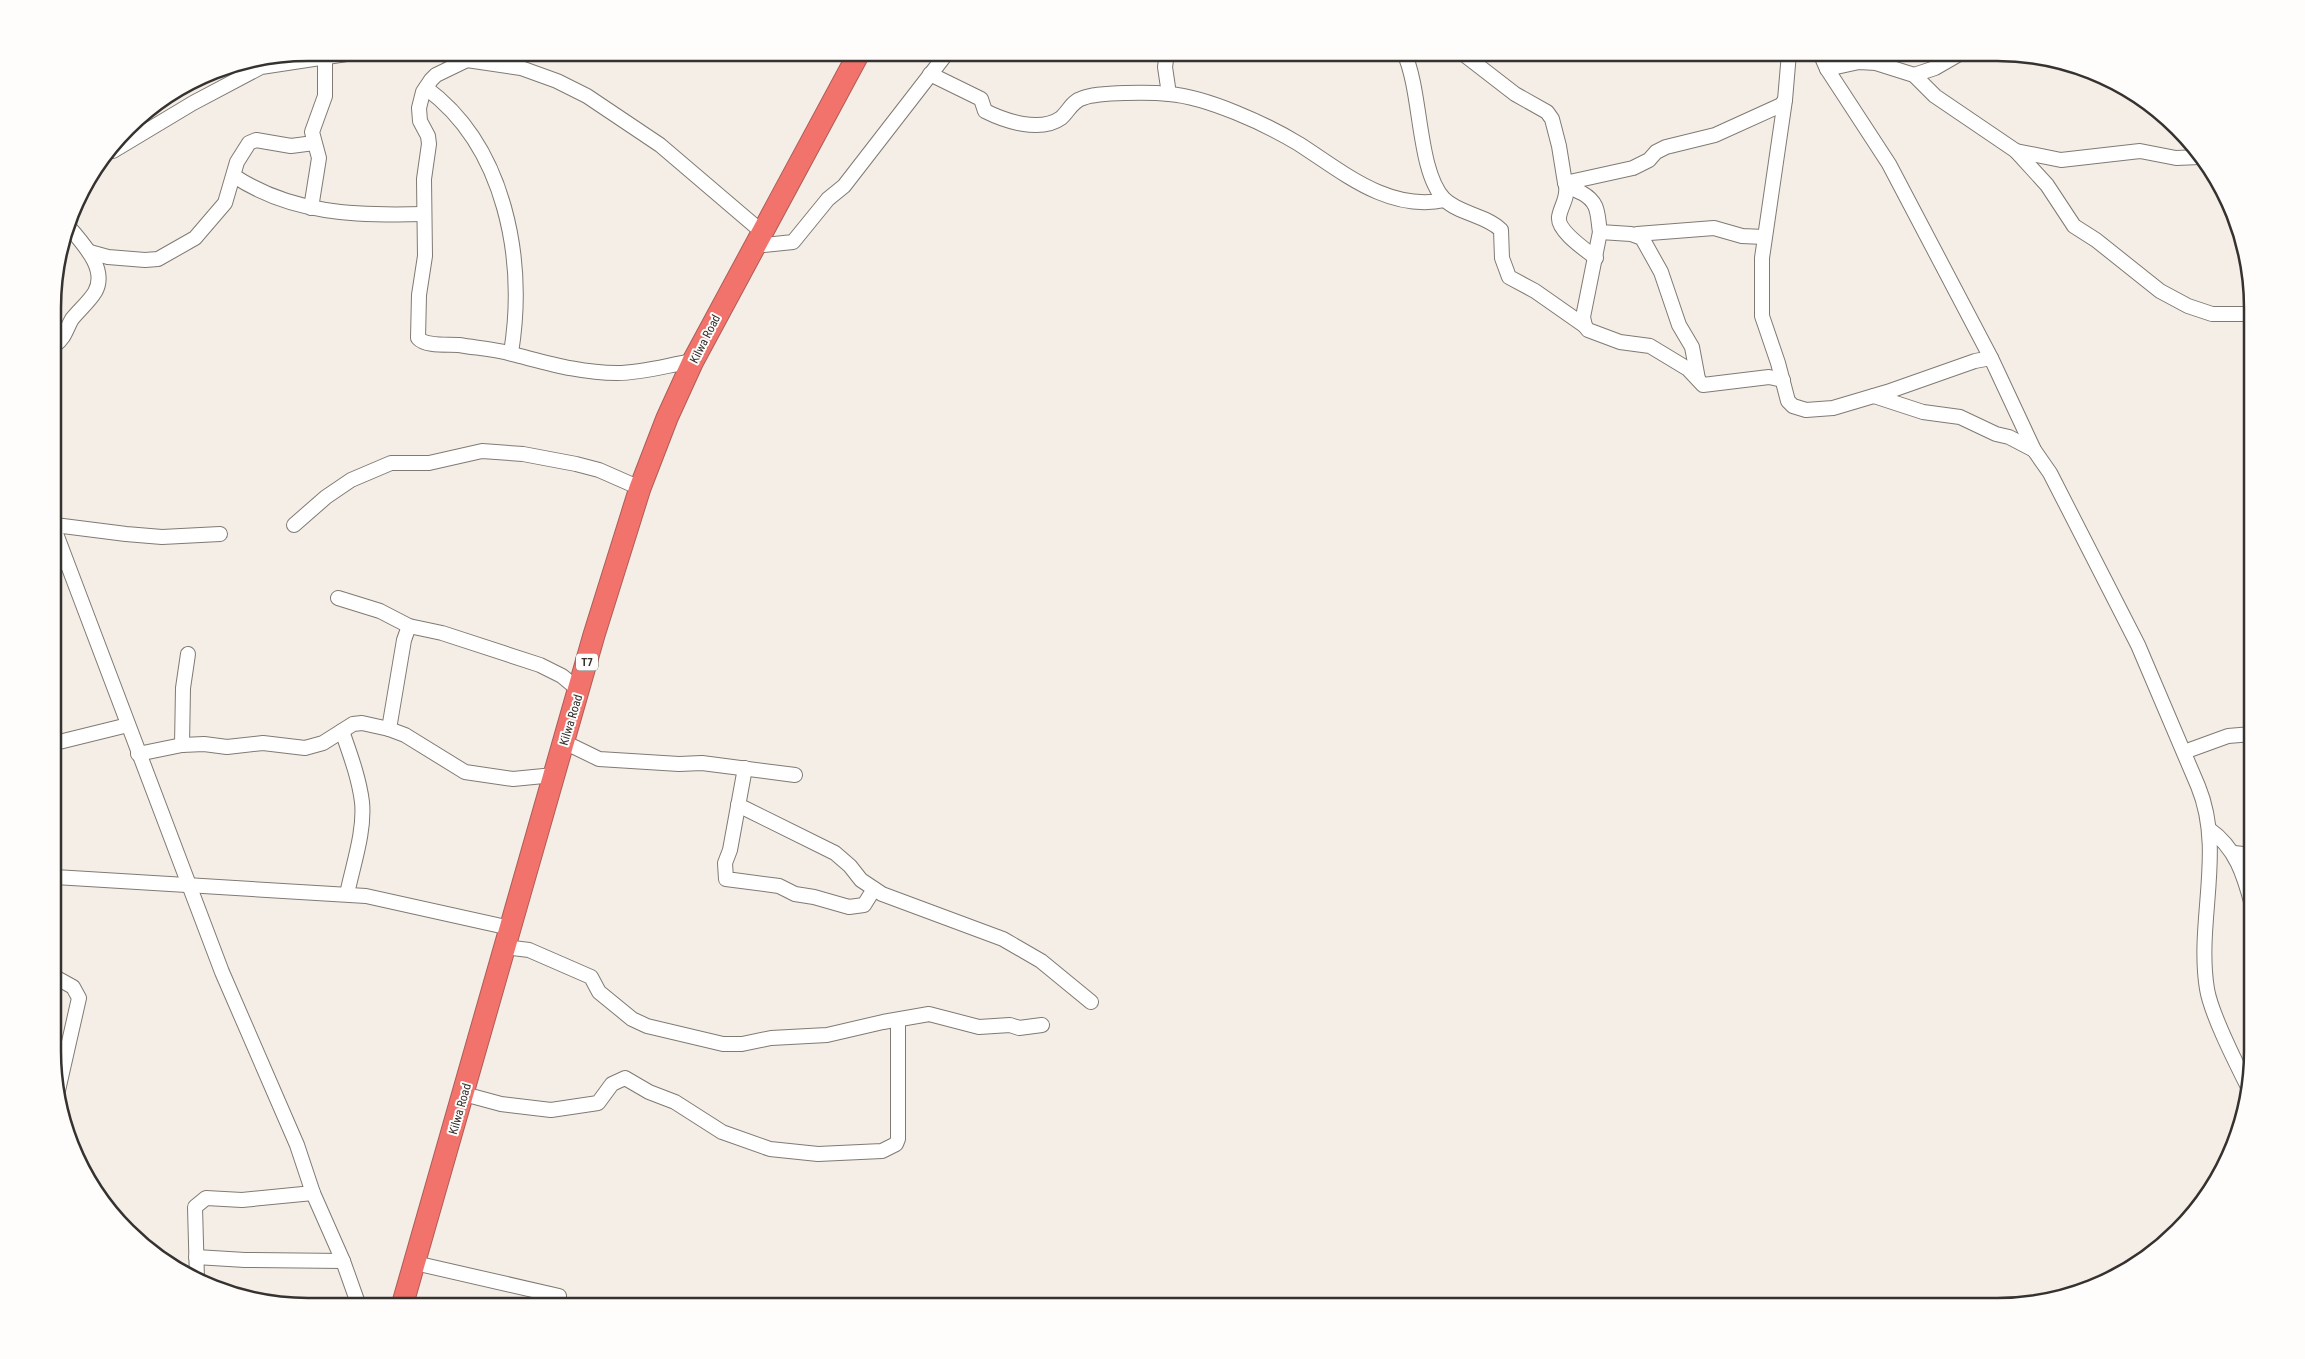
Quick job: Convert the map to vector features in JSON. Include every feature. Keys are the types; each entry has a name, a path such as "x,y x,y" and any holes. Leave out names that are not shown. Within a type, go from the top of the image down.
{"highway":[{"name":"Kilwa Road","path":"404,1298 580,690 594,635 640,488 666,418 693,361 854,61"}],"street":[{"path":"311,208 319,158 312,132 325,96 324,61"},
{"path":"464,61 436,75 426,88 419,108 420,121 428,136 429,144 424,180 424,256 419,294 418,338 423,342 511,353 552,365 590,372 620,373 655,370 693,361"},
{"path":"473,61 521,68 557,81 587,96 660,145 758,239 793,242 828,199 844,186 940,61"},
{"path":"1166,61 1169,94"},
{"path":"1407,61 1415,90 1424,146 1435,184 1445,200 1498,227 1502,234 1502,258 1509,277 1535,291 1585,326 1620,342 1650,346 1688,369 1698,378 1703,386 1769,377 1783,380"},
{"path":"1474,61 1516,94 1547,112 1552,119 1566,184 1567,198 1559,217 1561,226 1570,237 1596,258"},
{"path":"1788,61 1785,100 1762,258 1762,316 1788,401 1792,406 1806,410 1833,408 1975,361 1991,358"},
{"path":"1824,61 1827,69 1889,164 1991,358 2034,450 2050,473 2138,645 2184,752 2204,801 2209,829 2210,847 2206,933 2207,990 2228,1045 2242,1075"},
{"path":"1914,75 1935,68 1946,61"},
{"path":"123,145 193,103 261,67 288,62"},
{"path":"1827,69 1860,62 1876,63 1914,75 1935,96 2016,152 2047,185 2060,208 2074,226 2096,240 2160,291 2188,306 2212,314 2244,314"},
{"path":"930,74 981,99 985,111 998,118 1015,123 1034,125 1059,120 1080,98 1093,95 1169,94 1200,100 1278,133 1365,188 1415,203 1445,200"},
{"path":"426,88 451,108 467,129 485,157 498,186 508,225 515,272 516,323 511,353"},
{"path":"1566,184 1643,164 1666,147 1715,135 1734,128 1781,105 1785,100"},
{"path":"90,252 108,257 145,260 162,257 195,238 212,220 225,203 238,162 252,141 291,146 314,143"},
{"path":"2016,152 2061,160 2140,151 2176,158 2192,157"},
{"path":"234,176 256,191 311,208 370,216 424,214"},
{"path":"1566,184 1585,194 1599,211 1600,232 1583,317 1585,326"},
{"path":"1600,232 1637,234 1714,228 1742,236 1764,237"},
{"path":"61,339 72,320 89,301 99,282 98,271 90,252 73,231"},
{"path":"1637,234 1648,248 1661,272 1679,325 1692,347 1698,378"},
{"path":"1874,396 1910,409 1960,417 1996,434 2009,437 2034,450"},
{"path":"294,526 326,497 351,480 391,463 429,462 482,451 524,454 576,464 599,470 640,488"},
{"path":"61,526 126,534 162,536 220,534"},
{"path":"61,553 222,972 297,1145 313,1193 343,1261 356,1298"},
{"path":"338,598 380,611 410,626 442,633 540,665 562,676 580,690"},
{"path":"390,729 404,640 410,626"},
{"path":"182,746 183,688 188,654"},
{"path":"138,754 204,744 227,747 263,743 305,748 323,743 353,724 362,723 390,729 405,735 465,772 513,779 554,775"},
{"path":"61,742 128,725"},
{"path":"342,731 362,803 362,819 348,894"},
{"path":"2184,752 2228,736 2244,735"},
{"path":"564,742 600,759 745,768 795,775"},
{"path":"745,768 725,863 724,873 728,880 763,883 795,894 814,897 849,907 864,904 874,888"},
{"path":"738,806 835,853 850,866 861,880 882,894 905,904 941,915 958,924 1003,939 1041,961 1091,1002"},
{"path":"2209,829 2220,837 2234,853 2244,876"},
{"path":"2234,853 2244,854"},
{"path":"61,877 190,886 273,889 316,894 348,894 402,902 443,914 508,938 529,950 591,977 599,992 632,1019 647,1026 723,1044 742,1044 771,1038 827,1035 929,1014 979,1027 1010,1025 1019,1028 1042,1025"},
{"path":"61,980 73,986 79,998 62,1072"},
{"path":"464,1094 501,1104 551,1110 598,1103 612,1084 625,1078 649,1092 675,1102 722,1132 770,1149 818,1154 882,1151 896,1144 898,1139 898,1020"},
{"path":"197,1271 195,1207 206,1198 242,1200 313,1193"},
{"path":"196,1257 278,1261 343,1261"},
{"path":"415,1264 559,1296"}]}
